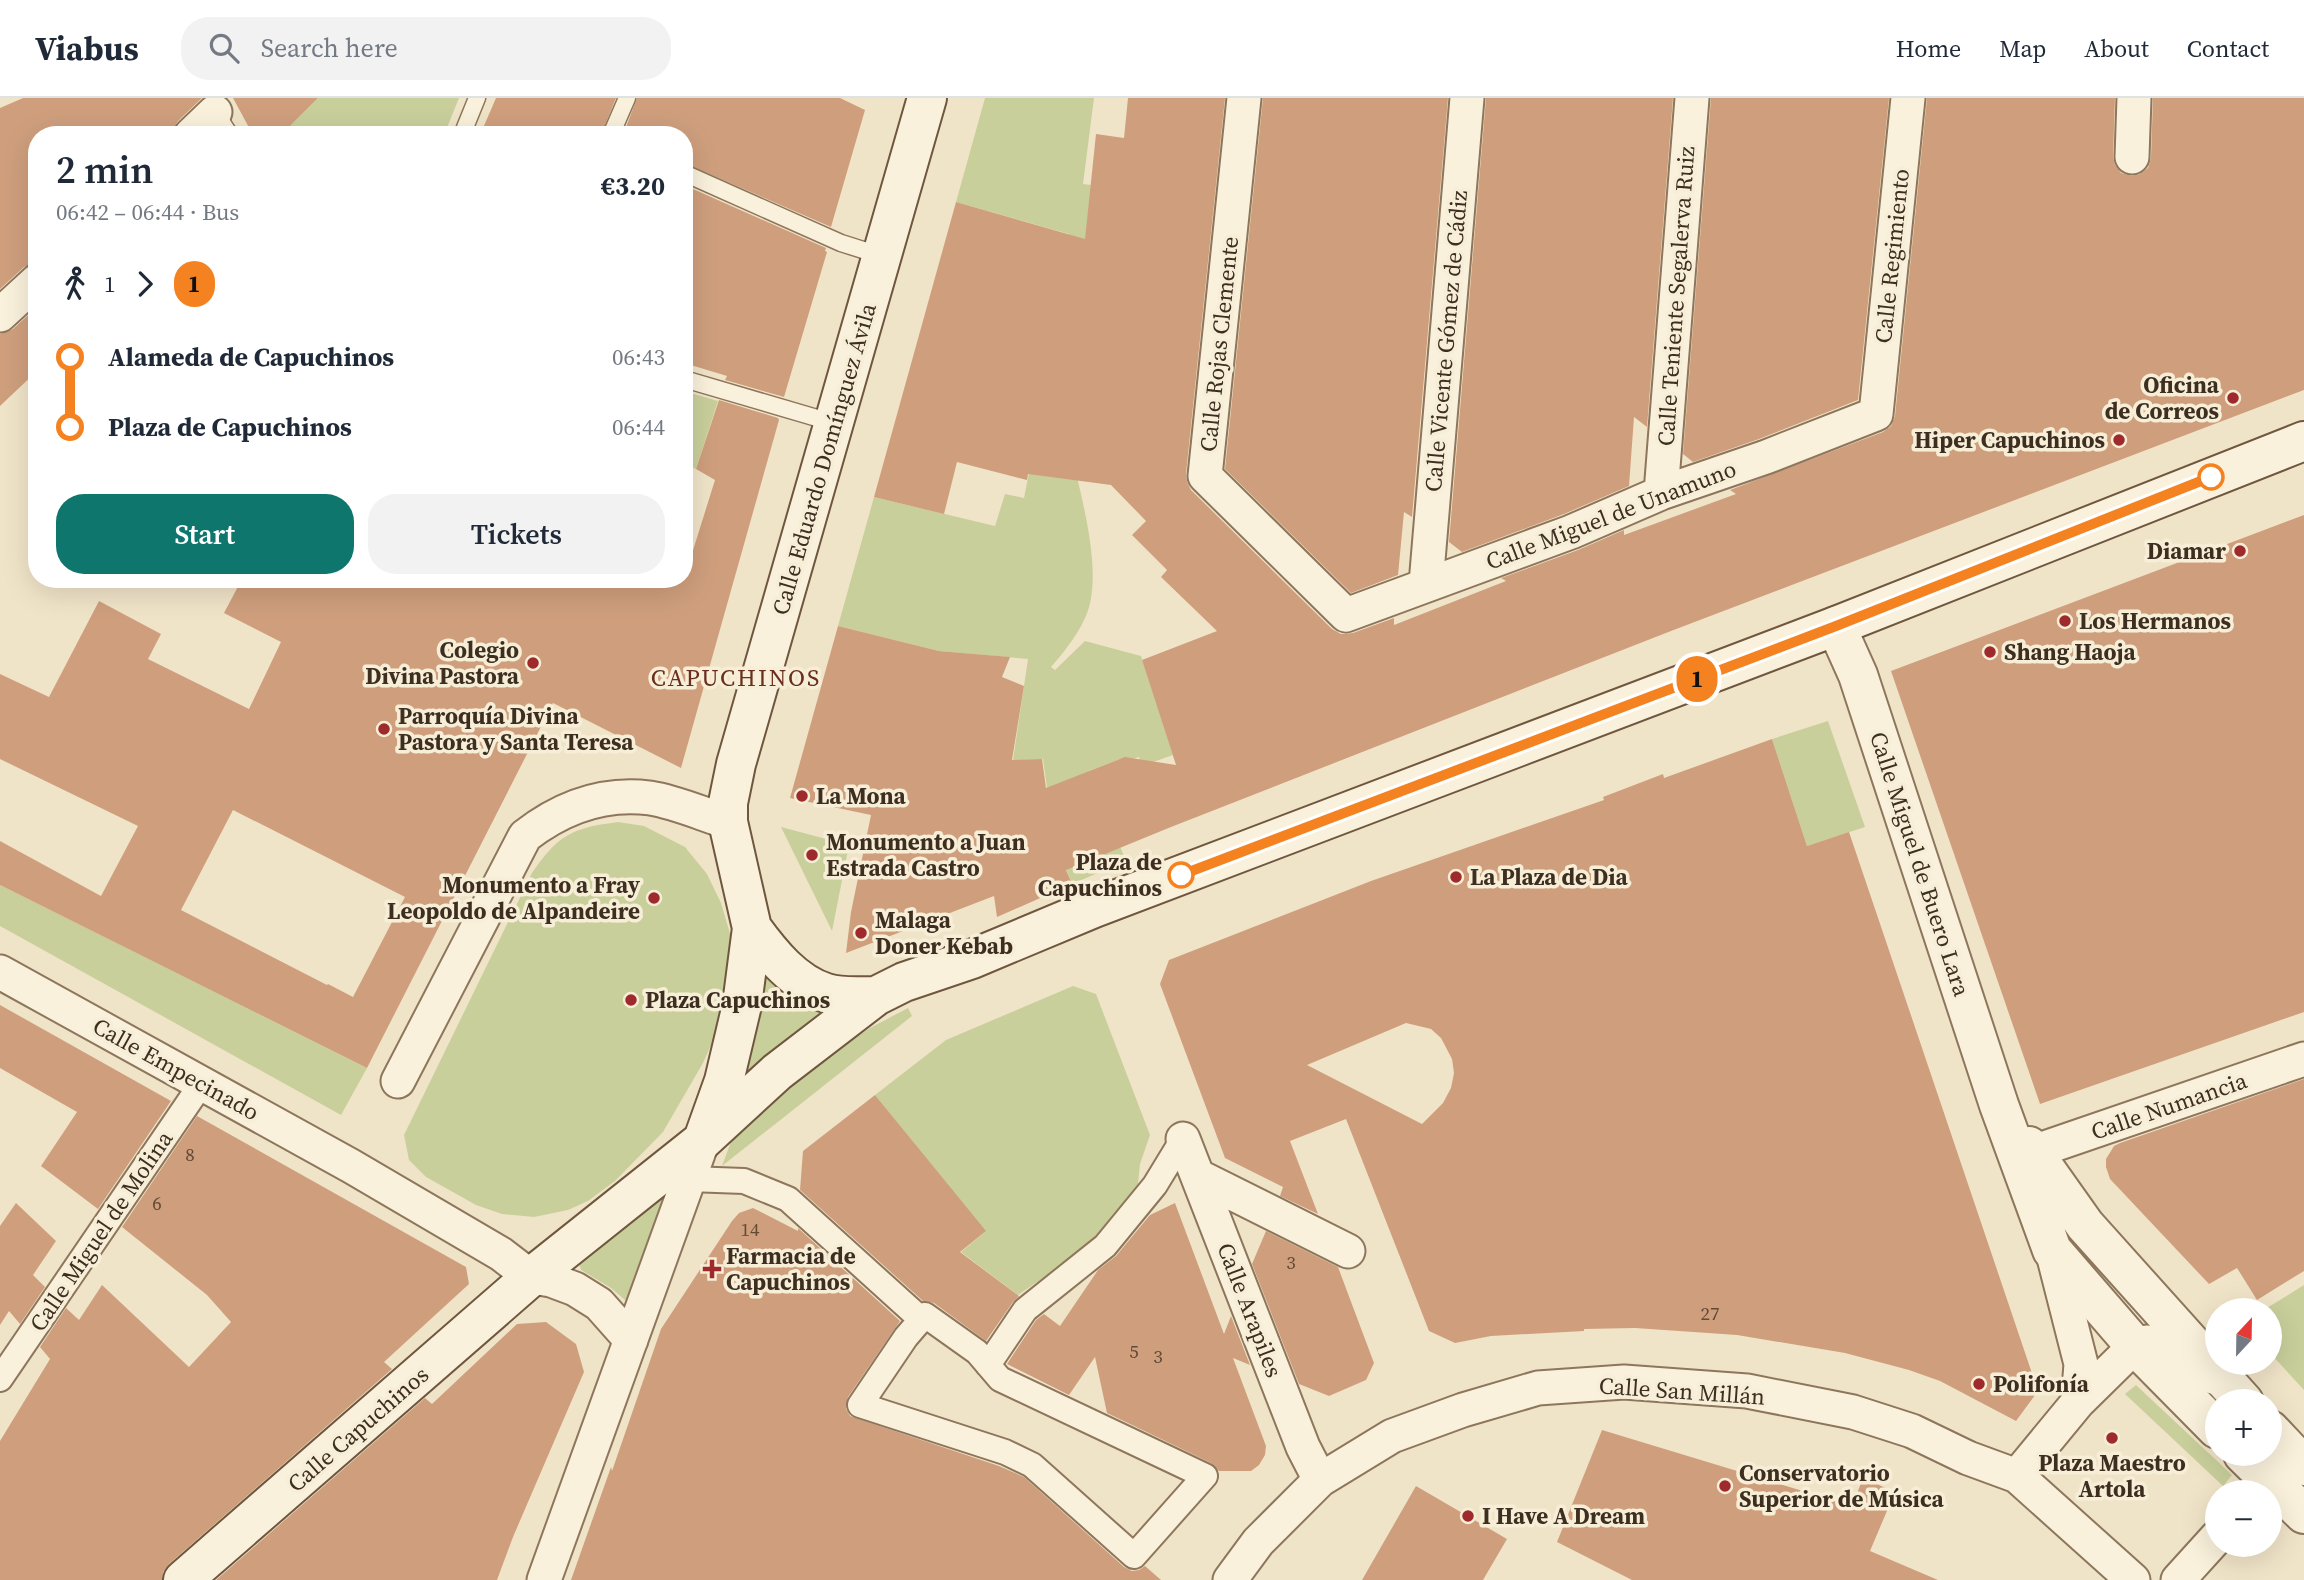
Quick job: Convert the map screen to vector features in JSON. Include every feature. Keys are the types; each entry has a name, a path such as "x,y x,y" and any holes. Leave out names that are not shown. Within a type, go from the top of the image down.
{"main road":[{"name":"Calle Eduardo Domínguez Ávila","path":"728,822 728,803 736,764 882,256 922,100"},
{"path":"531,1278 703,1140 777,1072 876,996 904,982 1836,626 2304,441"},
{"name":"Calle Miguel de Buero Lara","path":"1836,626 1858,675 1999,1105 2052,1250 2135,1346"},
{"path":"703,1140 727,1068 742,1005 752,928 728,822"},
{"path":"752,928 770,953 799,980 827,994 876,996"},
{"name":"Calle Miguel de Buero Lara","path":"1999,1105 2085,1225 2233,1389"},
{"name":"Calle Capuchinos","path":"183,1580 531,1278"},
{"path":"2135,1346 2205,1417"},
{"path":"2282,1443 2304,1466"},
{"path":"2256,1476 2304,1514"}],"street":[{"name":"Calle Rojas Clemente","path":"1244,98 1205,476 1346,615"},
{"name":"Calle Vicente Gómez de Cádiz","path":"1426,584 1467,98"},
{"name":"Calle Teniente Segalerva Ruiz","path":"1661,493 1692,98"},
{"name":"Calle Regimiento","path":"1876,414 1908,98"},
{"path":"2132,157 2134,98"},
{"path":"203,126 218,115"},
{"path":"0,316 28,290"},
{"name":"Calle Miguel de Unamuno","path":"1346,615 1571,532 1661,493 1766,457 1876,414"},
{"path":"398,1081 525,836 540,824 573,807 607,798 650,799 728,822"},
{"name":"Calle Empecinado","path":"0,972 351,1166 501,1254 531,1278"},
{"name":"Calle Numancia","path":"2033,1152 2304,1059"},
{"name":"Calle Miguel de Molina","path":"0,1379 202,1083"},
{"path":"988,1365 1025,1310 1110,1240 1155,1185 1183,1139"},
{"name":"Calle Arapiles","path":"1183,1139 1303,1447 1320,1480"},
{"path":"544,1580 703,1140"},
{"path":"1198,1176 1348,1251"},
{"path":"689,1179 744,1181 788,1199 913,1311"},
{"name":"Calle Miguel de Buero Lara","path":"2052,1250 2081,1364 2078,1402"},
{"path":"531,1278 551,1280 575,1289 599,1304 631,1340"},
{"path":"925,1315 977,1352 988,1365 1000,1379 1205,1476 1134,1556 1032,1465 1005,1452 860,1405 906,1337 925,1315"},
{"path":"2133,1580 2017,1476 2078,1402 2135,1346 2147,1342 2185,1358 2229,1389"},
{"name":"Calle San Millán","path":"1230,1580 1258,1542 1320,1480 1392,1436 1463,1410 1538,1388 1624,1382 1747,1391 1853,1412 1912,1432 1968,1458 2017,1476"},
{"path":"2178,1580 2205,1550"}],"lane":[{"path":"466,126 477,98"},
{"path":"615,126 627,98"},
{"path":"693,177 841,243 882,256"},
{"path":"693,382 834,423"}],"green space":[{"path":"318,98 459,98 448,126 290,126"},
{"path":"985,98 1094,98 1083,184 1091,185 1078,481 1090,539 1093,569 1091,598 1081,626 1051,667 1055,670 1085,641 1141,656 1173,755 1142,766 1139,757 1120,759 1089,771 1126,861 1072,884 1054,839 1043,759 1013,760 1028,659 939,651 838,626 874,497 995,526 1005,494 1024,498 1054,345 1069,234 956,202"},
{"path":"693,394 718,401 696,469 693,468"},
{"path":"1828,721 1865,827 1807,846 1772,739"},
{"path":"618,822 644,826 685,847 707,874 721,903 731,937 731,966 717,1032 703,1063 663,1132 615,1181 588,1201 568,1210 534,1217 502,1214 476,1205 426,1177 409,1160 404,1135 532,873 550,849 568,835 589,827"},
{"path":"781,827 849,845 832,931"},
{"path":"0,885 367,1068 341,1115 0,926"},
{"path":"761,971 833,1009 750,1070 746,1070"},
{"path":"1073,986 1096,994 1150,1135 1140,1164 1138,1184 1100,1239 1018,1295 961,1252 985,1232 875,1095 946,1040"},
{"path":"908,1008 912,1016 722,1166 736,1128 816,1064 870,1028"},
{"path":"662,1193 665,1195 664,1203 629,1298 625,1300 581,1270 579,1263"},
{"path":"2304,1285 2304,1390 2282,1366 2282,1299"},
{"path":"2136,1385 2205,1450 2205,1466 2222,1466 2232,1475 2228,1480 2217,1480 2125,1394"}],"building":[{"path":"23,98 202,98 175,126 28,126 28,265 0,289 0,108"},
{"path":"233,98 318,98 290,126 248,126"},
{"path":"496,98 616,98 605,126 484,126"},
{"path":"637,98 840,98 865,110 831,227 693,167 693,126 626,126"},
{"path":"1128,98 1225,98 1187,482 1191,490 1332,629 1341,634 1353,633 1394,618 1394,625 1506,581 1501,578 1624,530 1624,535 1736,494 1730,490 1883,432 1891,426 1895,416 1927,98 2115,98 2113,157 2121,173 2132,176 2148,168 2151,158 2153,98 2304,98 2304,390 1671,631 1171,827 1066,870 1072,884 997,917 994,896 846,953 851,912 871,815 790,798 838,626 939,651 1010,657 1002,677 1024,686 1012,760 1042,759 1046,788 1125,757 1176,765 1142,660 1217,631 1161,577 1167,570 1132,535 1146,521 1111,485 1028,474 1027,480 957,462 944,514 874,497 956,202 1085,239 1096,134 1124,138"},
{"path":"1263,98 1448,98 1412,517 1404,512 1398,575 1351,593 1225,469"},
{"path":"1486,98 1673,98 1647,427 1634,417 1629,486 1564,514 1462,552 1449,542"},
{"path":"1711,98 1889,98 1858,400 1693,462 1683,454"},
{"path":"693,189 826,248 827,252 784,397 725,380 727,376 693,366"},
{"path":"28,315 28,380 0,406 0,334 13,329"},
{"path":"719,400 778,418 681,768 553,703 367,1068 0,885 0,841 101,896 138,826 0,759 0,674 49,697 99,601 161,634 148,659 249,709 281,642 224,613 237,588 693,588 693,550 715,480 696,469","holes":["233,810 405,897 353,997 181,910"]},
{"path":"2304,515 2304,1012 2040,1104 1891,671"},
{"path":"1772,739 1807,846 1849,832 2038,1391 2016,1421 1940,1381 1909,1370 1845,1353 1737,1335 1635,1328 1584,1329 1491,1336 1455,1343 1429,1331 1346,1119 1290,1141 1318,1214 1280,1196 1283,1187 1225,1158 1160,984 1169,960 1371,881 1604,800 1603,797 1663,774 1664,778","holes":["1406,1023 1431,1029 1441,1038 1452,1059 1454,1073 1451,1088 1443,1103 1422,1124 1307,1065"]},
{"path":"0,1005 171,1101 98,1209 41,1166 77,1112 0,1068"},
{"path":"2304,1079 2304,1271 2260,1298 2256,1298 2237,1268 2209,1284 2110,1179 2106,1159 2114,1146"},
{"path":"875,1095 986,1231 960,1252 1019,1296 986,1341 934,1303 923,1301 800,1190 803,1151"},
{"path":"197,1116 466,1267 469,1284 384,1362 392,1369 169,1564 163,1572 162,1580 0,1580 0,1441 50,1359 40,1347 66,1308 79,1320 102,1285 189,1367 231,1322 207,1295 122,1227"},
{"path":"16,1203 56,1241 33,1275 45,1287 20,1324 9,1311 0,1325 0,1226"},
{"path":"1175,1203 1224,1334 1231,1316 1250,1365 1233,1358 1266,1446 1265,1455 1259,1465 1251,1471 1219,1471 1211,1463 1107,1413 1095,1357 1069,1395 1007,1364 1036,1320 1044,1314 1060,1326 1098,1270 1116,1256 1150,1215"},
{"path":"753,1208 798,1231 798,1228 900,1321 848,1397 846,1409 850,1416 999,1466 1024,1477 1124,1567 1132,1571 1145,1566 1161,1580 571,1580 661,1329 732,1221 739,1213"},
{"path":"1266,1231 1338,1267 1374,1363 1366,1380 1329,1396 1299,1384 1252,1264"},
{"path":"546,1322 576,1344 584,1372 497,1580 216,1580 425,1398 432,1404 517,1324"},
{"path":"1602,1430 1852,1506 1863,1478 1895,1492 1870,1551 1938,1580 1632,1580 1557,1542"},
{"path":"1416,1486 1507,1539 1483,1580 1362,1580"}],"bus line":[{"name":"1","path":"1181,875 1836,626 2211,477"}],"place":[{"name":"Oficina de Correos","path":"2233,398"},
{"name":"Hiper Capuchinos","path":"2119,440"},
{"name":"Diamar","path":"2240,551"},
{"name":"Los Hermanos","path":"2065,621"},
{"name":"Shang Haoja","path":"1990,652"},
{"name":"Colegio Divina Pastora","path":"533,663"},
{"name":"Parroquía Divina Pastora y Santa Teresa","path":"384,729"},
{"name":"La Mona","path":"802,796"},
{"name":"Monumento a Juan Estrada Castro","path":"812,855"},
{"name":"Plaza de Capuchinos","path":"1181,875"},
{"name":"La Plaza de Dia","path":"1456,877"},
{"name":"Monumento a Fray Leopoldo de Alpandeire","path":"654,898"},
{"name":"Malaga Doner Kebab","path":"861,933"},
{"name":"Plaza Capuchinos","path":"631,1000"},
{"name":"Farmacia de Capuchinos","path":"712,1269"},
{"name":"Polifonía","path":"1979,1384"},
{"name":"Plaza Maestro Artola","path":"2112,1438"},
{"name":"Conservatorio Superior de Música","path":"1725,1486"},
{"name":"I Have A Dream","path":"1468,1516"}],"district":[{"name":"CAPUCHINOS","path":"736,677"}]}
